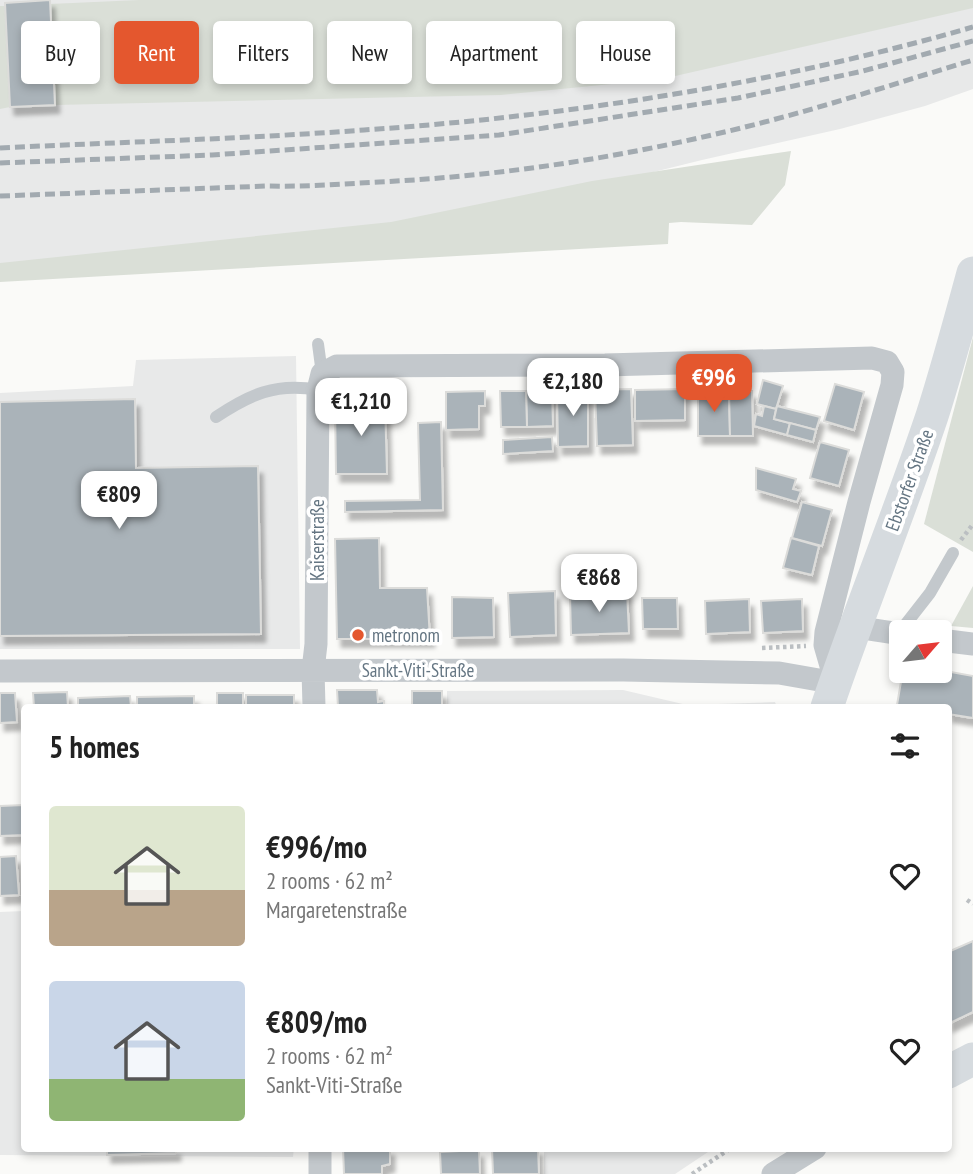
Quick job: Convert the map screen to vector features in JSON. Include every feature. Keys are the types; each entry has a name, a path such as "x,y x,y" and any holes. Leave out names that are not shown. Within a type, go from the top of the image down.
{"main road":[{"name":"Ebstorfer Straße","path":"832,695 931,419 973,273"},
{"path":"952,1070 973,1059"}],"street":[{"name":"Ebstorfer Straße","path":"320,382 337,366 606,365 872,358 887,362 893,372 892,385 826,632 825,645 832,695"},
{"name":"Kaiserstraße","path":"314,704 320,382"},
{"path":"855,628 889,633"},
{"path":"952,641 973,644"},
{"name":"Sankt-Viti-Straße","path":"0,671 623,670 779,673 832,695"},
{"path":"320,1152 320,1174"},
{"path":"773,1174 809,1152"}],"lane":[{"path":"216,417 260,392 320,382 318,344"},
{"path":"910,620 930,593 953,553"}],"path":[{"path":"749,649 825,645"},
{"path":"967,900 973,904"},
{"path":"692,1174 725,1152"}],"shaded area":[{"path":"0,0 973,0 973,89 925,106 840,129 581,190 475,219 0,268"},
{"path":"139,0 973,0 973,8 675,76 675,21 576,21 576,84 612,84 501,95 55,105 54,84 100,84 100,21 51,21 50,4"},
{"path":"0,6 5,6 10,107 0,109"},
{"path":"791,151 785,185 752,225 669,223 668,244 0,282 0,263 391,222 592,181"},
{"path":"973,337 973,552 924,524"},
{"path":"296,356 300,649 0,649 0,393 133,386 136,360"},
{"path":"973,586 973,628 952,624"},
{"path":"623,690 683,704 447,704 447,691"},
{"path":"775,702 776,704 716,704"},
{"path":"21,911 21,1152 294,1152 293,1157 0,1155 0,912"},
{"path":"544,1152 708,1152 675,1174 544,1174"}],"building":[{"path":"50,0 51,21 21,21 21,84 54,84 55,105 10,107 5,3"},
{"path":"763,380 783,386 776,409 757,404"},
{"path":"835,384 864,392 854,430 824,421"},
{"path":"557,389 588,390 588,446 558,447"},
{"path":"631,389 633,445 597,446 595,390"},
{"path":"685,389 685,420 635,421 635,390"},
{"path":"552,390 553,426 527,427 526,391"},
{"path":"485,391 485,406 479,406 479,429 446,430 446,392"},
{"path":"500,391 526,391 527,427 501,427"},
{"path":"698,391 729,391 730,436 698,436"},
{"path":"729,391 752,391 753,436 730,436"},
{"path":"135,399 136,468 258,466 261,634 0,636 0,402"},
{"path":"385,402 387,474 336,474 335,403"},
{"path":"764,406 776,409 774,419 790,423 787,435 754,426 756,414 762,416"},
{"path":"777,406 820,417 816,430 774,419"},
{"path":"441,422 443,510 345,512 345,501 420,500 418,423"},
{"path":"790,423 816,430 813,442 787,435"},
{"path":"552,437 553,451 503,454 503,440"},
{"path":"820,442 849,450 839,486 810,478"},
{"path":"756,468 796,479 793,489 801,491 797,502 756,490"},
{"path":"802,502 832,510 822,546 792,538"},
{"path":"379,538 380,588 427,588 430,639 337,639 335,539"},
{"path":"791,538 819,546 812,575 783,568"},
{"path":"555,591 556,635 510,637 508,593"},
{"path":"627,591 629,633 571,635 570,595"},
{"path":"452,597 493,598 494,637 452,638"},
{"path":"642,598 677,598 678,629 643,629"},
{"path":"749,599 750,632 706,634 705,601"},
{"path":"802,599 803,631 763,633 761,601"},
{"path":"952,672 973,676 973,718 952,715 952,704 897,704 901,683 952,683"},
{"path":"337,690 377,690 378,702 384,701 384,704 338,704"},
{"path":"412,691 442,691 442,704 412,704"},
{"path":"67,692 68,704 34,704 33,693"},
{"path":"0,693 15,693 17,722 0,723"},
{"path":"217,693 243,693 243,704 217,704"},
{"path":"246,695 294,695 294,704 246,704"},
{"path":"130,696 131,704 78,704 78,698"},
{"path":"194,696 194,704 137,704 137,697"},
{"path":"21,805 21,835 0,836 0,806"},
{"path":"16,856 19,895 0,896 0,857"},
{"path":"973,941 973,1012 952,1022 952,950"},
{"path":"107,1152 176,1152 176,1153 107,1155"},
{"path":"343,1152 390,1152 390,1164 382,1166 382,1174 344,1174"},
{"path":"440,1152 479,1152 480,1174 441,1174"},
{"path":"492,1152 538,1152 539,1174 493,1174"}],"railway":[{"path":"0,148 319,133 518,116 671,95 748,81 899,47 973,27"},
{"path":"0,163 212,155 499,135 738,98 863,71 973,41"},
{"path":"0,196 351,184 471,175 563,164 745,127 831,104 973,60"}],"place":[{"name":"metronom","path":"358,635"}]}
